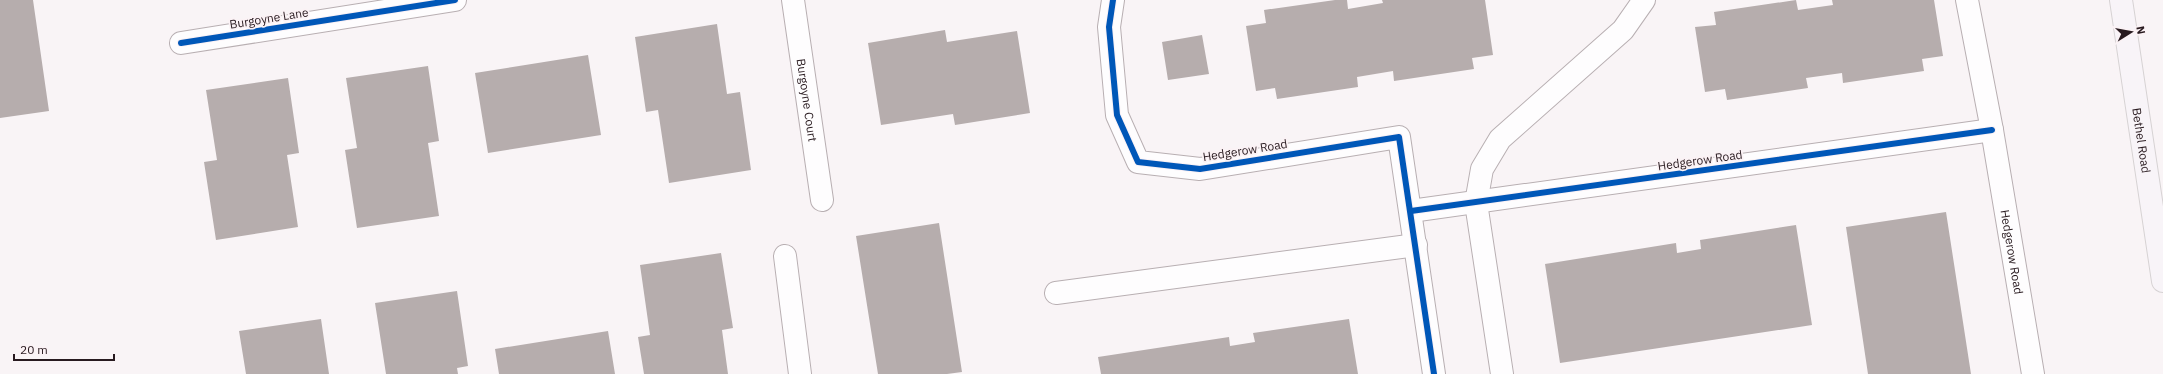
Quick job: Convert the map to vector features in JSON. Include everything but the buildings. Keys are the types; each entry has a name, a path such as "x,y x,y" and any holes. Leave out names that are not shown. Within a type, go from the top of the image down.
{"main road":[{"name":"Bethel Road","path":"2121,0 2163,281"}],"street":[{"name":"Burgoyne Lane","path":"181,43 343,9 455,0"},
{"name":"Burgoyne Court","path":"793,0 822,200"},
{"name":"Hedgerow Road","path":"1113,0 1109,27 1117,115 1138,162 1200,169 1399,137 1434,374"},
{"path":"1502,374 1476,203 1482,169 1500,139 1623,30 1644,0"},
{"name":"Hedgerow Road","path":"1967,0 1992,130 2033,374"},
{"name":"Hedgerow Road","path":"1411,211 1992,130"},
{"path":"1056,293 1416,245"},
{"path":"785,256 800,374"}],"cycle path":[{"path":"181,43 455,0"},
{"path":"1113,0 1109,27 1117,115 1138,162 1200,169 1399,137 1434,374"},
{"path":"1411,211 1992,130"}]}
